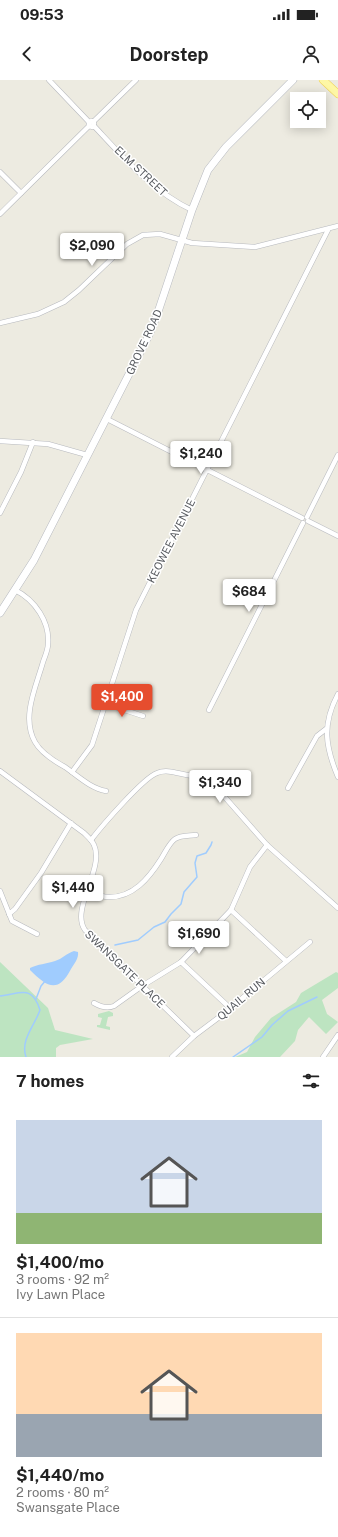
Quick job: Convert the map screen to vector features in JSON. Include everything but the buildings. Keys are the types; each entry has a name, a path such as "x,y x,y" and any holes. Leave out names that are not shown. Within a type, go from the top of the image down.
{"main road":[{"name":"GROVE ROAD","path":"0,613 34,560 87,455 107,419 157,315 192,210 208,170 219,155 293,80"},
{"path":"323,80 338,94"}],"street":[{"name":"ELM STREET","path":"49,80 91,124 156,187 181,205 192,210"},
{"path":"0,214 136,80"},
{"path":"0,172 21,194"},
{"path":"0,323 38,314 64,302 79,290 127,244 143,235 153,234 172,237 192,243 255,247 328,230 338,226"},
{"name":"KEOWEE AVENUE","path":"72,772 92,745 136,610 328,230"},
{"path":"107,419 338,536"},
{"path":"0,440 33,442 64,448 87,455"},
{"path":"0,513 21,472 33,442"},
{"path":"210,710 338,455"},
{"path":"15,590 22,593 34,604 43,616 47,632 48,645 30,710 29,727 35,742 49,757 96,789 106,791"},
{"path":"338,694 330,711 326,728 329,750 338,777"},
{"path":"106,704 143,716"},
{"path":"288,788 317,736 326,728"},
{"path":"1,774 70,823 91,840 101,827 152,775 164,771 198,777 209,781 267,845 338,908"},
{"path":"9,914 15,909 41,874 70,823"},
{"path":"87,892 108,897 119,896 133,890 143,883 154,871 173,840 180,837 196,835"},
{"name":"SWANSGATE PLACE","path":"91,840 94,844 96,857 81,913 81,925 194,1036"},
{"path":"94,1003 101,1007 109,1008 181,962 231,910 250,867 267,845"},
{"path":"0,891 12,921 37,934"},
{"path":"231,910 286,961"},
{"name":"QUAIL RUN","path":"172,1057 194,1036 310,942"},
{"path":"181,962 230,1008"},
{"path":"323,1057 338,1035"}],"green space":[{"path":"0,962 48,1008 55,1030 93,1039 60,1045 56,1048 56,1057 0,1057"},
{"path":"336,972 338,973 338,988 322,1000 327,1014 338,1022 326,1034 309,1017 298,1030 295,1041 280,1057 235,1057 247,1052 255,1037 271,1018 296,1002 301,993"},
{"path":"109,1011 113,1013 113,1016 108,1017 106,1026 110,1027 110,1030 97,1027 97,1025 100,1025 102,1018 98,1017 98,1014"}],"water":[{"path":"74,951 78,952 76,961 66,977 57,985 47,984 30,970 30,968 58,960"}],"waterway":[{"path":"115,945 138,940 154,927 165,922 181,904 184,892 197,877 195,863 197,856 206,853 212,842"},
{"path":"36,999 41,986 46,980"},
{"path":"0,996 24,992 33,997 37,1002 40,1010 26,1039 26,1057"},
{"path":"233,1057 262,1037 272,1025 288,1011 317,997"}]}
